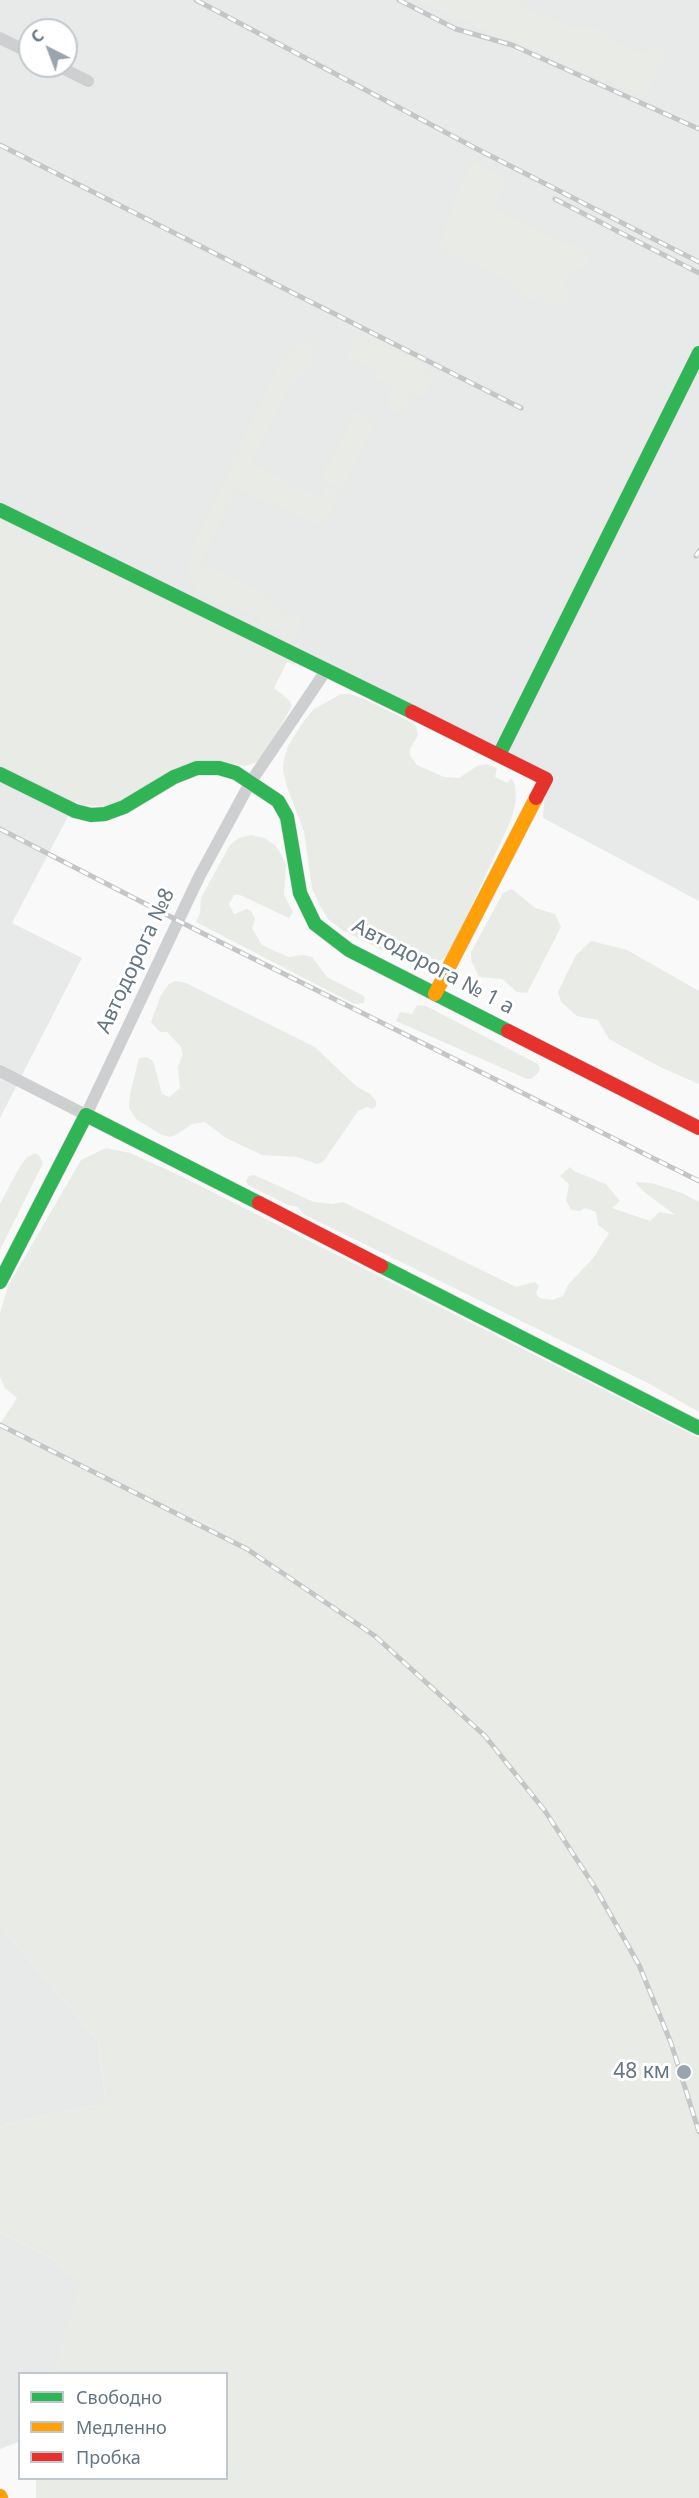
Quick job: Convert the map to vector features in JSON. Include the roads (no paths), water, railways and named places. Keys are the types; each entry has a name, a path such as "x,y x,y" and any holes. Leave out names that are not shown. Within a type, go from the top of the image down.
{"street":[{"path":"0,38 18,46"},
{"path":"78,76 88,81"},
{"path":"499,755 699,353"},
{"path":"0,510 327,669 546,779 435,994"},
{"name":"Автодорога №8","path":"0,1282 87,1115 199,877 250,783 327,669"},
{"name":"Автодорога № 1 а","path":"0,774 75,811 91,815 105,814 124,807 174,777 197,768 219,768 236,773 278,801 287,817 300,893 315,924 349,950 699,1128"},
{"path":"0,1071 699,1428"}],"railway":[{"path":"196,0 477,149 699,262"},
{"path":"399,0 456,29 512,45 699,129"},
{"path":"0,145 521,408"},
{"path":"555,199 699,273"},
{"path":"696,556 699,551"},
{"path":"0,829 204,934 699,1181"},
{"path":"0,1425 247,1549 375,1636 485,1736 545,1811 596,1889 639,1965 671,2043 699,2132"}],"place":[{"name":"48 км","path":"684,2072"}]}
